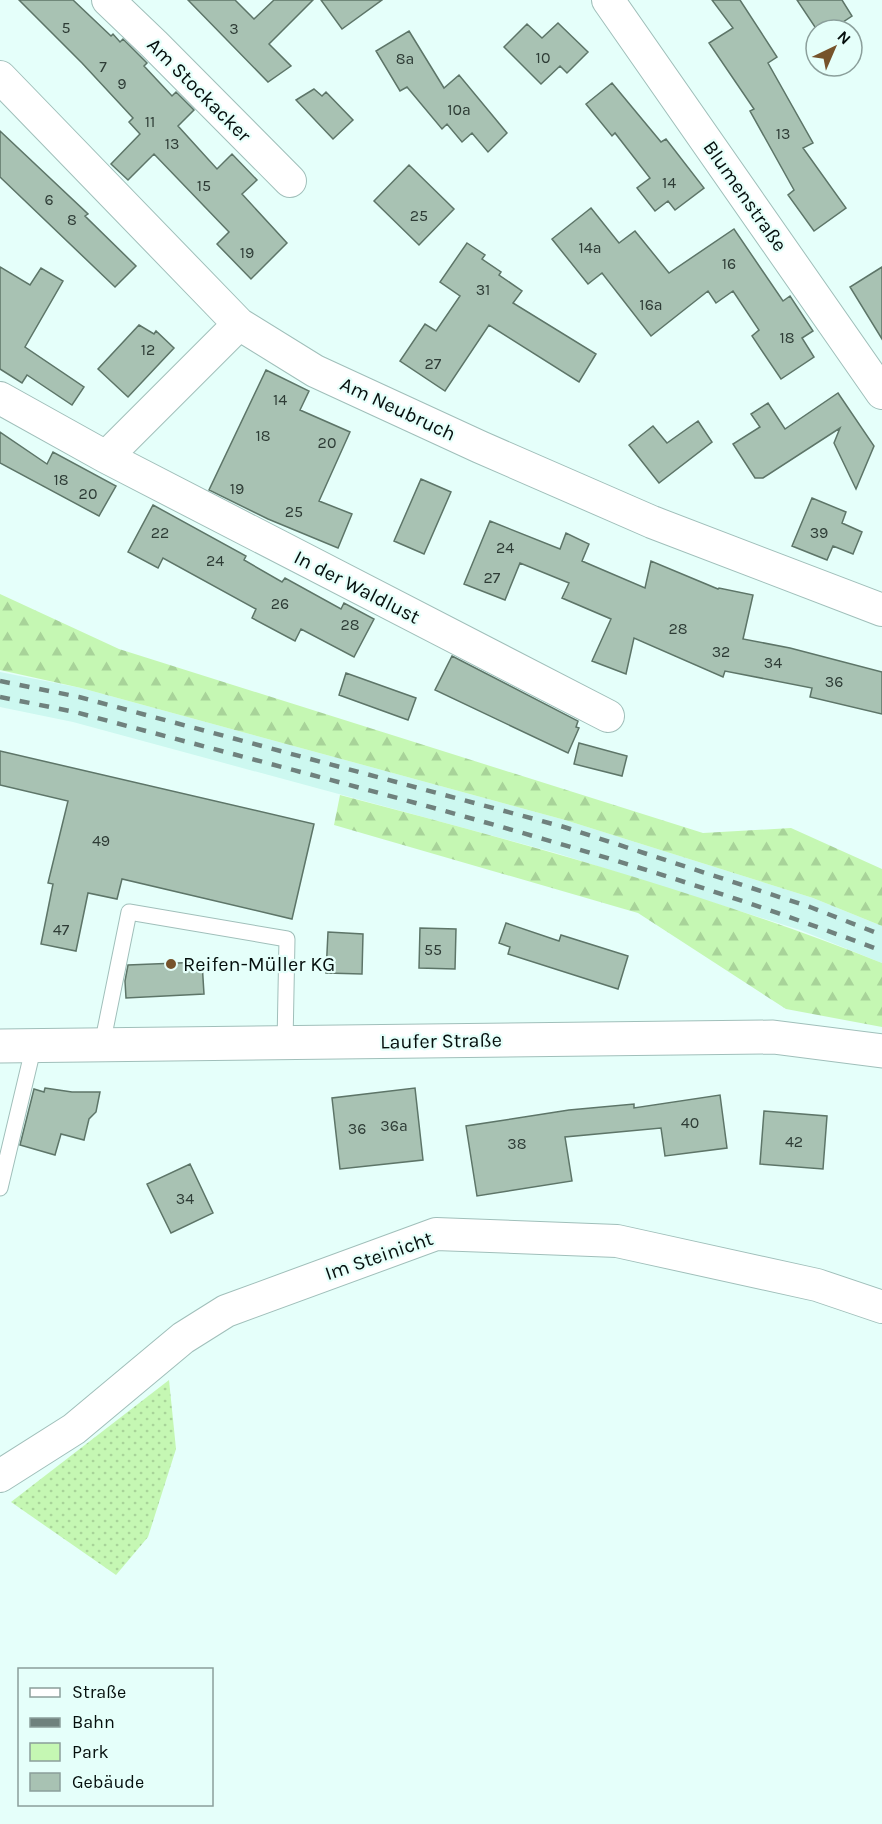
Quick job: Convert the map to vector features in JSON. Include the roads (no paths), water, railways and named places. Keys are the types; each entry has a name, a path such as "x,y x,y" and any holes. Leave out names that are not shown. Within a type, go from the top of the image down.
{"main road":[{"name":"Laufer Straße","path":"0,1046 773,1037 882,1051"}],"street":[{"name":"Am Stockacker","path":"108,0 290,182"},
{"name":"Blumenstraße","path":"608,0 882,393"},
{"name":"Am Neubruch","path":"0,77 239,324 315,371 480,447 652,522 882,610"},
{"path":"106,457 239,324"},
{"name":"In der Waldlust","path":"0,398 106,457 608,716"},
{"name":"Im Steinicht","path":"0,1476 74,1429 183,1338 226,1311 436,1234 617,1241 817,1285 882,1307"}],"lane":[{"path":"102,1045 129,912 287,939 285,1043"},
{"path":"0,1188 34,1045"}],"railway":[{"path":"0,681 79,697 564,827 810,907 882,935"},
{"path":"0,697 75,712 482,821 683,882 882,951"}],"place":[{"name":"Reifen-Müller KG","path":"171,964"}]}
